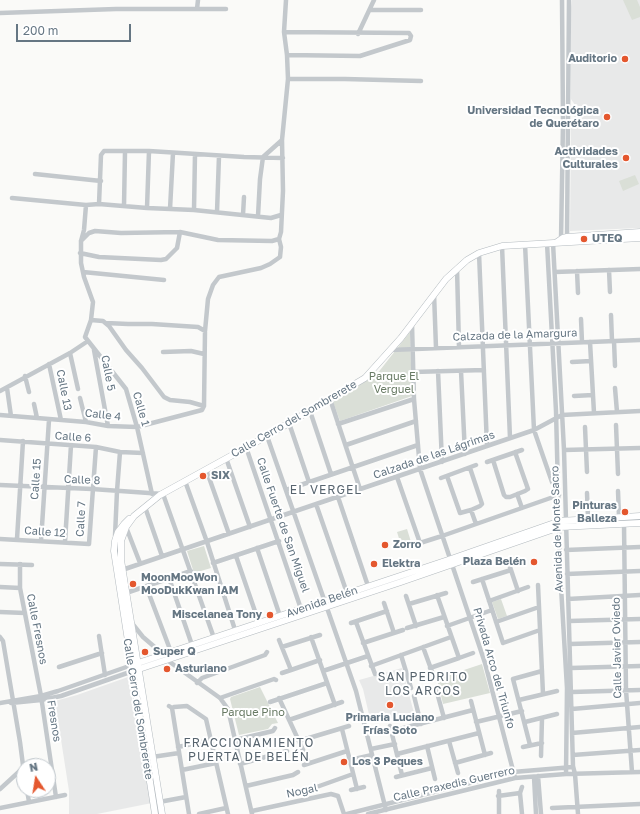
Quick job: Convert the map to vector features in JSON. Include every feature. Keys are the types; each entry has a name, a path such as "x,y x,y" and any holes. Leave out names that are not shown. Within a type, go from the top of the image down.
{"main road":[{"path":"559,241 640,232"},
{"path":"559,241 640,238"},
{"name":"Calle Cerro del Sombrerete","path":"162,814 116,570 114,551 118,532 124,524 145,506 163,494 268,436 365,378 391,350 446,279 467,260 479,253 502,246 559,241"},
{"name":"Calle Cerro del Sombrerete","path":"134,516 126,528 121,541 120,550 154,814"},
{"name":"Avenida Belén","path":"135,667 563,523 588,518 640,516"},
{"name":"Avenida Belén","path":"563,523 640,523"},
{"name":"Avenida Belén","path":"166,657 171,652 214,638 236,634 258,623 302,609 325,604 347,593 452,561"}],"street":[{"path":"197,9 198,0"},
{"path":"91,320 103,321 109,326 126,350 164,397 170,400 190,402 203,408 205,331 208,299 213,285 219,277 248,272 270,264 280,257 281,247 279,239 281,232 283,191 282,140 288,79 284,32 286,0"},
{"path":"358,34 374,0"},
{"path":"559,241 563,124 562,0"},
{"path":"559,241 569,0"},
{"path":"0,13 116,9 226,9"},
{"path":"370,10 421,10"},
{"path":"284,32 358,34 409,33 411,38 410,40 360,56 287,56"},
{"path":"288,79 345,78 420,81"},
{"path":"258,216 263,157 282,140"},
{"path":"99,204 102,152 149,152 282,158"},
{"path":"124,206 125,152"},
{"path":"147,208 149,152"},
{"path":"170,209 172,153"},
{"path":"194,210 195,154"},
{"path":"217,212 219,156"},
{"path":"35,174 100,181"},
{"path":"243,215 244,197"},
{"path":"12,198 194,210 271,218 281,215"},
{"path":"0,391 25,376 70,353 88,341 85,334 91,320 93,302 83,272 80,253 86,204"},
{"path":"81,241 89,233 95,231 121,233 180,232 218,240 279,239"},
{"path":"80,253 99,257 166,259 176,248 180,232"},
{"name":"Avenida de Monte Sacro","path":"559,241 555,272 556,420 559,493 566,550 572,692 573,767 575,774 578,814"},
{"name":"Avenida de Monte Sacro","path":"559,241 555,342 564,450 563,523 560,570 567,688 566,774"},
{"path":"397,477 420,543 522,508 559,493 552,482 534,430 525,244"},
{"path":"502,246 510,438"},
{"path":"479,253 487,446"},
{"path":"457,268 460,347"},
{"path":"555,272 640,269 640,274"},
{"path":"609,270 610,292"},
{"path":"83,272 164,280"},
{"path":"577,272 578,293"},
{"path":"434,293 436,348"},
{"path":"611,315 614,366"},
{"path":"582,319 582,342"},
{"path":"105,323 198,327 205,331"},
{"name":"Privada Arco del Triunfo","path":"412,324 414,399 420,469 485,663 515,778"},
{"name":"Calzada de la Amargura","path":"391,350 555,342 640,340"},
{"name":"Calle 1","path":"88,341 126,389 137,426 152,494"},
{"path":"590,342 594,413"},
{"name":"Calle 5","path":"94,348 108,426"},
{"path":"163,352 191,351 204,354"},
{"path":"70,353 78,389"},
{"path":"572,362 591,361"},
{"name":"Calle 13","path":"50,364 61,420"},
{"path":"413,372 484,370"},
{"path":"438,371 442,462"},
{"path":"461,371 465,454"},
{"path":"25,376 29,392"},
{"path":"7,388 11,416"},
{"path":"615,388 617,412"},
{"path":"574,396 593,395"},
{"path":"80,398 86,422"},
{"path":"330,399 360,489"},
{"path":"338,424 414,399"},
{"path":"34,404 37,418"},
{"name":"Calle 4","path":"0,415 86,422 108,426 137,426 203,408"},
{"path":"310,410 331,474"},
{"name":"Calzada de las Lágrimas","path":"122,570 534,430 562,416 640,411"},
{"name":"Calle 15","path":"41,540 49,420"},
{"path":"346,445 416,421"},
{"path":"289,423 309,482"},
{"path":"616,425 618,474"},
{"path":"585,427 587,472"},
{"path":"268,436 345,663 356,691 386,810"},
{"name":"Calle 6","path":"0,440 96,447 120,452 143,453"},
{"path":"17,539 23,441"},
{"path":"65,542 71,445"},
{"path":"286,490 418,445"},
{"name":"Calle 7","path":"89,544 96,447"},
{"name":"Calle Fuerte de San Miguel","path":"246,447 302,609"},
{"path":"564,450 640,448"},
{"path":"487,462 522,450"},
{"path":"115,541 120,452"},
{"path":"493,460 505,497 517,494 528,489 515,452"},
{"path":"226,458 250,527"},
{"path":"441,478 476,466"},
{"path":"447,476 460,513 471,510 482,504 470,468"},
{"path":"206,470 229,534"},
{"path":"185,481 236,634"},
{"name":"Calle 8","path":"0,485 163,494"},
{"path":"618,491 619,517"},
{"path":"587,493 588,518"},
{"path":"163,494 214,638"},
{"path":"517,494 522,508"},
{"path":"338,497 368,586"},
{"path":"316,504 347,593"},
{"path":"145,506 162,556"},
{"path":"471,510 476,524"},
{"name":"Calle Javier Oviedo","path":"624,524 626,690 632,772"},
{"path":"126,528 140,564"},
{"name":"Calle 12","path":"0,539 41,540 89,544"},
{"path":"213,563 279,541"},
{"path":"566,550 640,547"},
{"path":"257,548 280,616"},
{"path":"236,556 258,623"},
{"path":"508,561 518,591"},
{"path":"0,564 32,565"},
{"name":"Calle Fresnos","path":"20,564 20,588 41,698"},
{"path":"474,582 511,570"},
{"path":"126,593 191,571"},
{"path":"567,574 640,571"},
{"path":"169,578 192,645"},
{"path":"482,579 503,643 540,630"},
{"path":"538,585 543,694"},
{"path":"146,586 171,652"},
{"path":"0,587 20,588"},
{"path":"489,601 528,587"},
{"path":"408,604 446,593"},
{"path":"437,595 459,658"},
{"path":"568,598 640,595"},
{"path":"406,596 416,626"},
{"path":"384,603 394,633"},
{"path":"496,622 539,607"},
{"path":"447,626 492,610"},
{"path":"375,674 354,622 386,611"},
{"path":"0,612 25,614"},
{"path":"363,643 444,617"},
{"path":"569,621 640,619"},
{"path":"130,620 144,637 166,657 220,698 228,708 252,812"},
{"path":"282,647 320,635"},
{"path":"99,636 106,675"},
{"path":"372,666 451,636"},
{"path":"0,637 3,641 22,758"},
{"path":"311,637 335,705"},
{"path":"280,640 291,670"},
{"path":"570,644 640,642"},
{"path":"423,647 434,678"},
{"path":"197,682 202,678 265,655 267,652"},
{"path":"58,667 102,653"},
{"path":"430,668 473,653"},
{"path":"401,655 411,688"},
{"path":"323,671 368,656"},
{"path":"282,673 320,660"},
{"path":"571,668 640,666"},
{"name":"Avenida Belén","path":"41,698 106,675 135,667"},
{"name":"Avenida Belén","path":"3,703 61,696 135,667"},
{"path":"530,745 514,679 542,671"},
{"path":"220,698 274,679 276,680"},
{"path":"270,702 327,682"},
{"path":"436,689 444,718"},
{"path":"572,692 640,690"},
{"path":"520,700 557,691"},
{"path":"414,696 421,724"},
{"name":"Fresnos","path":"41,698 50,758"},
{"path":"279,698 299,741 306,764 347,751"},
{"path":"471,701 485,755"},
{"path":"289,720 342,702"},
{"path":"572,709 640,703"},
{"path":"189,814 170,707 187,706 205,717 228,814"},
{"path":"392,731 473,710"},
{"path":"476,722 522,711"},
{"path":"525,722 557,714"},
{"path":"541,756 542,718"},
{"path":"299,741 349,726"},
{"path":"390,726 402,775"},
{"path":"572,733 640,727"},
{"path":"235,740 273,731 275,728"},
{"path":"342,728 357,788"},
{"path":"397,754 479,733"},
{"path":"178,747 211,740"},
{"path":"449,740 458,773"},
{"path":"523,747 542,742"},
{"path":"370,749 395,744"},
{"path":"427,746 435,779"},
{"path":"573,755 640,750"},
{"path":"240,764 287,751"},
{"path":"152,757 179,752"},
{"path":"455,763 491,754"},
{"path":"350,760 372,755"},
{"path":"182,770 216,763"},
{"name":"Calle Praxedis Guerrero","path":"347,814 513,772 573,767"},
{"path":"396,777 432,768"},
{"path":"246,786 293,776 298,772"},
{"name":"Calle Praxedis Guerrero","path":"368,814 515,778 566,774 640,772"},
{"path":"311,789 353,774"},
{"path":"0,789 16,776"},
{"path":"536,776 538,812"},
{"path":"352,790 364,787"},
{"path":"522,787 520,793 522,814"},
{"path":"499,791 499,814"},
{"path":"498,796 520,793"},
{"name":"Nogal","path":"252,812 331,794 338,796 344,814"},
{"path":"56,797 65,795"},
{"path":"159,802 186,797"},
{"path":"28,798 29,802"},
{"path":"0,808 51,798"},
{"path":"552,808 640,804"},
{"path":"199,814 226,808"}],"shaded area":[{"name":"Universidad Tecnológica de Querétaro","path":"572,0 640,0 640,228 570,231 571,128 574,122 575,111 575,105 571,99"},
{"path":"402,668 414,713 371,723 363,689 359,680"},
{"path":"128,677 152,803 97,814 69,814 69,791 55,701"}],"green space":[{"path":"623,0 637,0 640,7 640,17 632,20"},
{"path":"635,175 639,184 623,191 619,181"},
{"name":"Parque El Verguel","path":"410,332 412,396 340,421 333,402 377,374"},
{"path":"407,529 412,545 402,548 397,532"},
{"path":"204,546 211,568 194,573 187,551"},
{"path":"501,599 507,616 498,619 492,602"},
{"path":"482,664 490,693 443,704 437,679"},
{"name":"Parque Pino","path":"260,687 278,723 272,724 268,729 239,735 230,699 231,697"}],"place":[{"name":"Auditorio","path":"625,59"},
{"name":"Universidad Tecnológica de Querétaro","path":"607,117"},
{"name":"Actividades Culturales","path":"626,158"},
{"name":"UTEQ","path":"584,239"},
{"name":"SIX","path":"203,476"},
{"name":"Pinturas Balleza","path":"625,512"},
{"name":"Zorro","path":"385,545"},
{"name":"Plaza Belén","path":"534,562"},
{"name":"Elektra","path":"374,564"},
{"name":"MoonMooWon MooDukKwan IAM","path":"133,584"},
{"name":"Miscelanea Tony","path":"270,615"},
{"name":"Super Q","path":"145,652"},
{"name":"Asturiano","path":"167,669"},
{"name":"Primaria Luciano Frías Soto","path":"390,705"},
{"name":"Los 3 Peques","path":"344,762"}],"district":[{"name":"EL VERGEL","path":"326,490"},
{"name":"SAN PEDRITO LOS ARCOS","path":"423,684"},
{"name":"FRACCIONAMIENTO PUERTA DE BELÉN","path":"249,750"}]}
